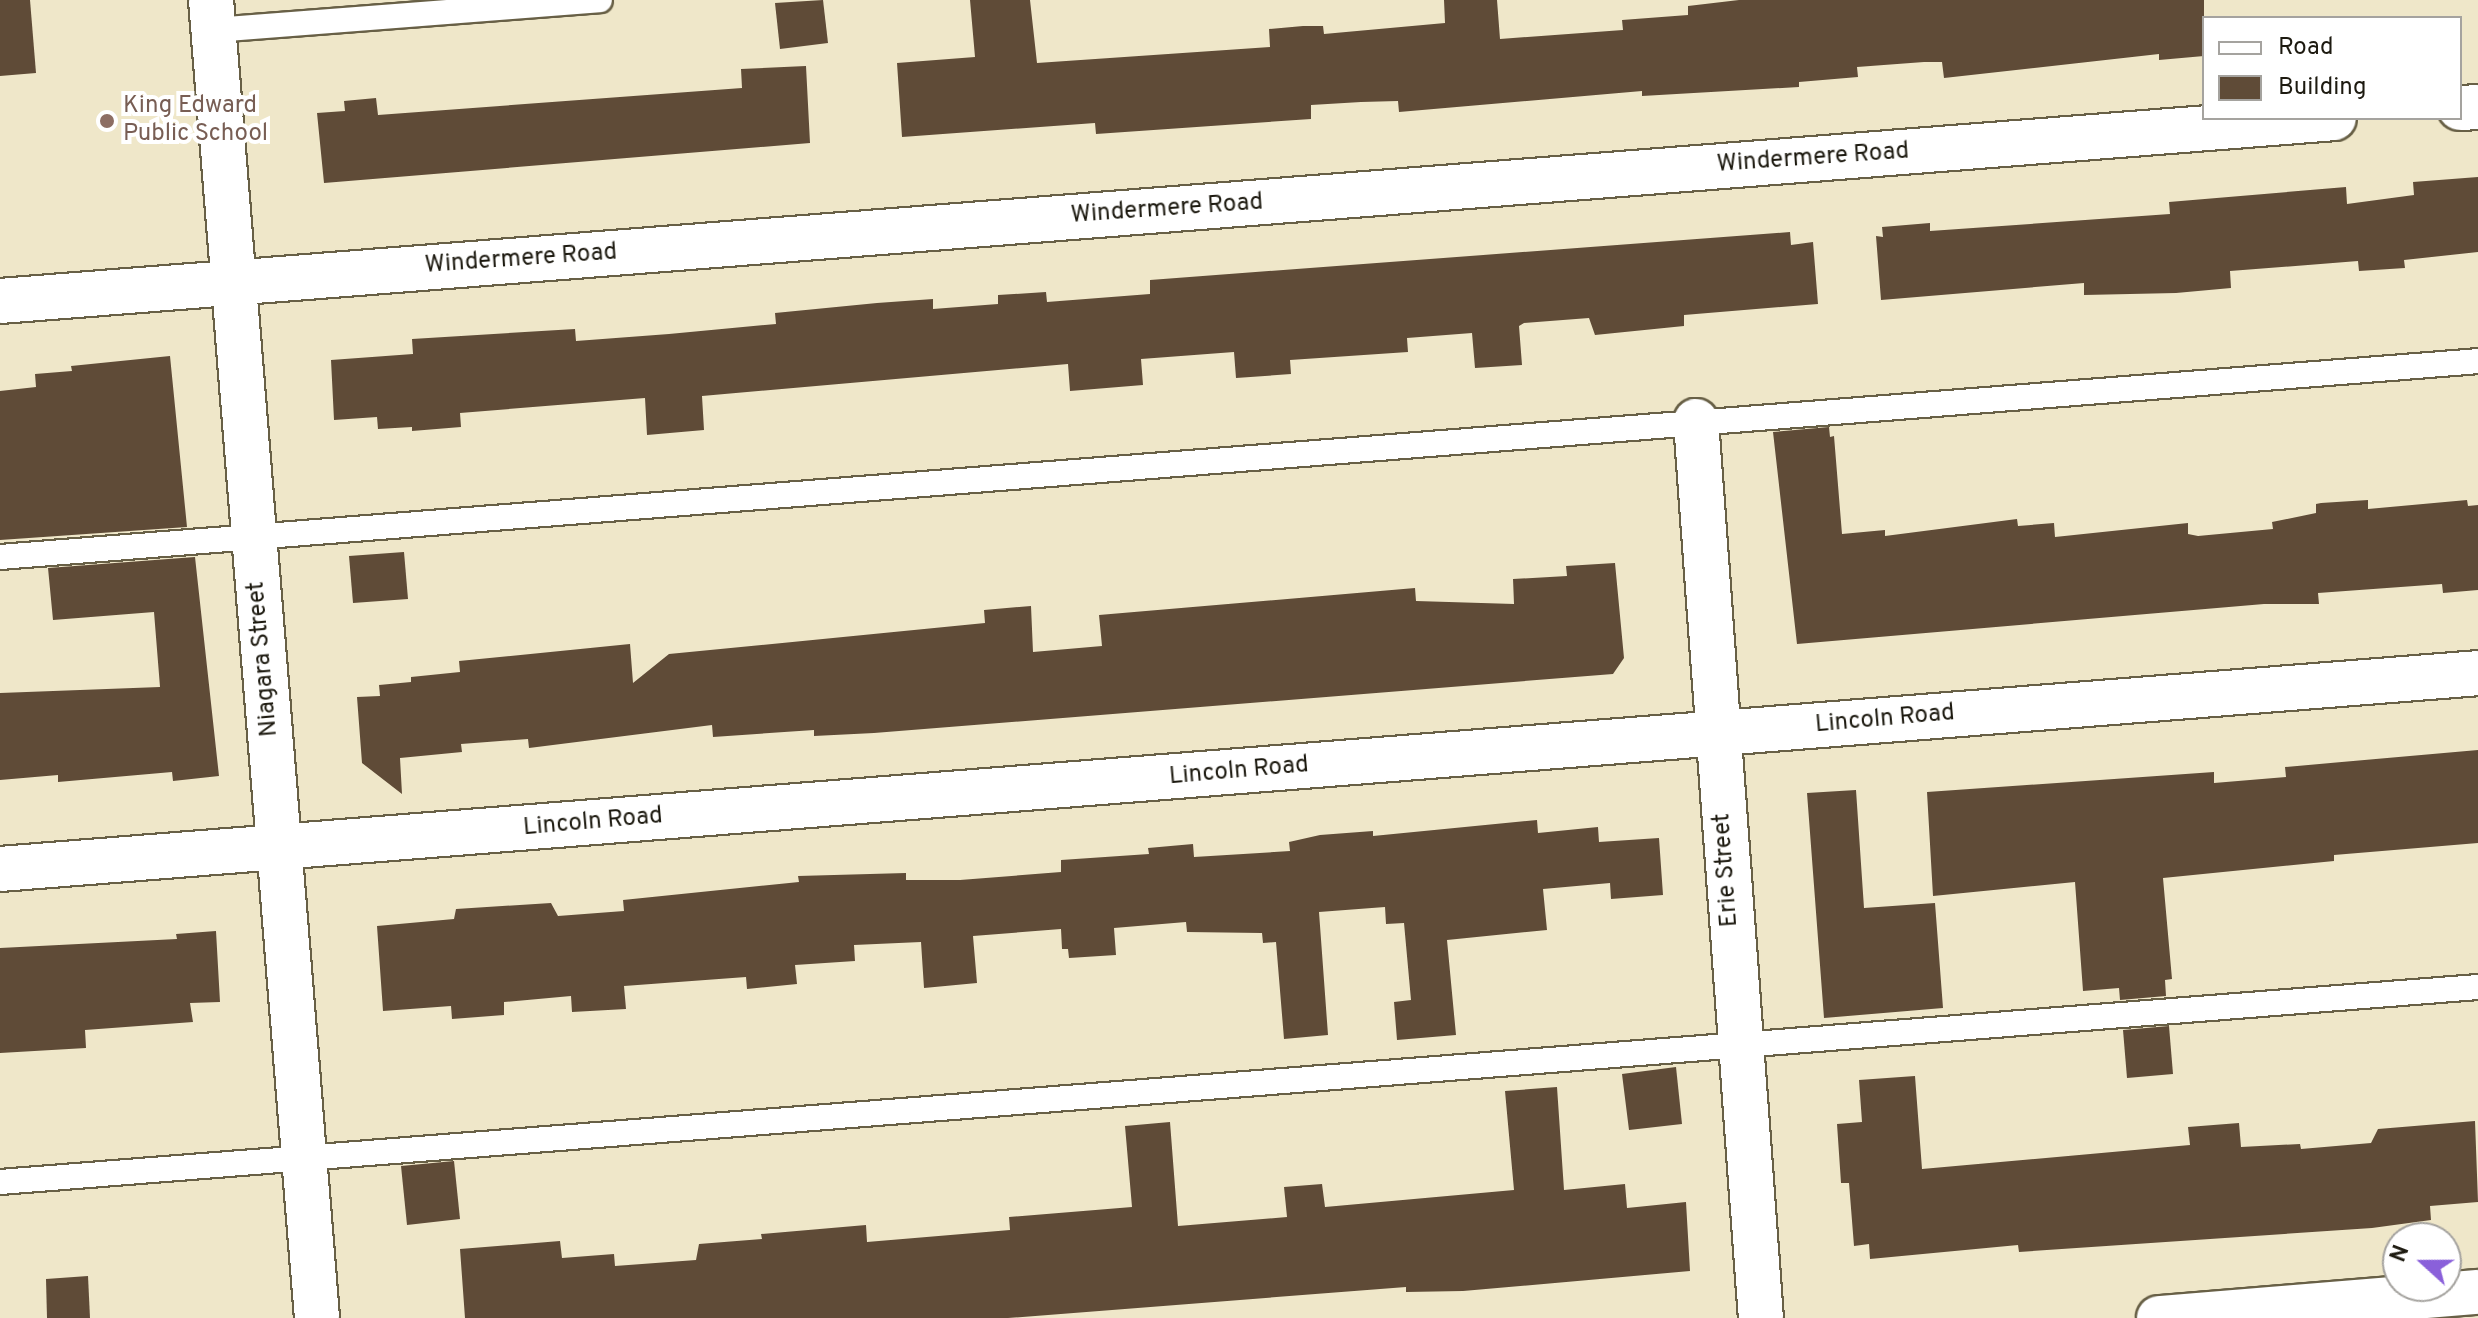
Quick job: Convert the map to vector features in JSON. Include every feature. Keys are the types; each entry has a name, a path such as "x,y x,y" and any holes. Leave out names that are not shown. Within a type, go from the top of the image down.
{"street":[{"name":"Niagara Street","path":"212,15 317,1318"},
{"name":"Windermere Road","path":"0,301 2309,120"},
{"name":"Erie Street","path":"1696,421 1761,1318"},
{"name":"Lincoln Road","path":"0,869 2478,673"},
{"path":"2159,1318 2478,1292"}],"lane":[{"path":"212,15 600,0"},
{"path":"0,557 2478,361"},
{"path":"0,1182 2478,987"}],"building":[{"path":"0,0 30,0 36,73 0,76"},
{"path":"823,0 828,43 780,49 775,3"},
{"path":"970,0 1030,0 1037,63 1270,47 1269,29 1323,26 1324,34 1445,23 1444,0 1497,0 1500,39 1623,30 1622,20 1688,15 1688,6 1739,0 2204,0 2202,56 2159,60 2159,54 1944,78 1942,62 1924,62 1857,67 1858,77 1799,82 1799,87 1642,96 1642,91 1399,112 1398,101 1361,102 1311,105 1311,119 1096,134 1095,123 902,137 897,63 975,57"},
{"path":"806,66 810,143 324,183 317,113 345,111 344,101 376,98 378,115 742,88 741,69"},
{"path":"2478,177 2478,252 2404,260 2405,268 2359,271 2358,261 2230,271 2231,288 2176,293 2084,295 2084,283 1881,300 1876,236 1883,237 1882,227 1930,223 1930,231 2170,214 2169,202 2346,187 2347,204 2414,195 2413,182"},
{"path":"1790,232 1791,245 1813,242 1818,304 1684,315 1684,326 1595,335 1589,318 1524,323 1519,326 1522,365 1475,368 1472,333 1407,338 1408,352 1290,360 1291,374 1236,378 1234,352 1141,359 1143,385 1070,391 1068,364 702,396 704,430 647,435 645,398 460,413 461,427 412,431 412,427 378,429 377,417 334,420 331,360 413,354 412,339 575,329 576,341 669,334 776,324 775,313 877,303 933,299 933,309 998,304 998,295 1046,292 1047,302 1150,294 1150,280"},
{"path":"170,356 187,527 0,540 0,391 36,387 35,374 72,371 71,366"},
{"path":"1829,427 1830,437 1834,436 1842,534 1885,530 1885,536 2017,519 2018,526 2054,523 2055,537 2188,523 2188,534 2198,536 2273,529 2272,522 2316,513 2316,504 2321,503 2368,500 2368,509 2467,500 2468,506 2478,505 2478,590 2443,593 2442,584 2318,593 2319,604 2264,604 1797,644 1773,432"},
{"path":"404,552 408,599 353,603 349,556"},
{"path":"195,557 219,776 173,781 172,772 58,782 58,775 0,780 0,693 160,687 154,612 53,620 48,568"},
{"path":"1615,563 1624,658 1613,674 874,733 814,736 814,730 713,737 712,725 529,748 528,739 461,744 462,752 400,758 402,794 362,763 357,697 380,696 379,685 411,682 411,677 460,672 459,661 630,644 633,683 669,654 985,623 984,610 1031,606 1033,652 1102,646 1099,615 1415,588 1416,601 1514,604 1513,579 1567,576 1566,566"},
{"path":"2478,750 2478,843 2334,855 2334,861 2163,878 2172,979 2165,980 2166,996 2120,1000 2119,988 2083,991 2075,882 1933,896 1927,792 2214,772 2214,783 2286,777 2285,767"},
{"path":"1856,790 1864,908 1935,903 1943,1008 1824,1018 1807,793"},
{"path":"1537,820 1538,833 1598,827 1599,842 1659,838 1663,895 1611,899 1610,883 1543,889 1547,930 1447,940 1456,1035 1397,1040 1394,1002 1411,1000 1404,923 1386,924 1385,907 1319,912 1328,1035 1284,1039 1276,942 1263,943 1262,933 1187,932 1186,922 1114,928 1116,955 1069,958 1068,949 1062,949 1061,929 973,936 977,983 924,988 921,942 854,945 855,961 795,965 797,984 747,989 746,977 624,986 626,1009 572,1012 571,996 504,1002 504,1015 452,1019 451,1006 383,1011 377,926 454,919 456,909 551,903 558,916 624,911 623,900 799,882 798,876 906,873 906,880 960,880 1061,872 1061,860 1149,854 1148,848 1193,844 1194,857 1290,851 1289,842 1320,835 1373,831 1373,836"},
{"path":"216,931 220,1002 190,1003 193,1022 85,1030 86,1048 0,1053 0,948 177,939 176,934"},
{"path":"2169,1026 2173,1074 2127,1078 2123,1030"},
{"path":"1676,1067 1682,1124 1629,1130 1622,1074"},
{"path":"1915,1076 1922,1169 2190,1145 2188,1127 2239,1123 2241,1147 2300,1144 2301,1149 2371,1143 2378,1129 2475,1121 2478,1202 2430,1206 2431,1220 2382,1222 2382,1227 2372,1228 2019,1252 2018,1245 1870,1259 1869,1244 1854,1246 1849,1183 1841,1183 1837,1124 1862,1122 1859,1080"},
{"path":"1557,1087 1564,1190 1625,1184 1627,1208 1686,1202 1690,1271 1463,1291 1406,1292 1406,1287 1008,1318 465,1318 460,1249 560,1241 562,1258 614,1254 615,1266 696,1260 699,1244 762,1239 761,1234 866,1225 867,1242 1010,1230 1009,1217 1132,1207 1125,1126 1170,1122 1178,1226 1287,1217 1284,1187 1322,1184 1325,1207 1514,1190 1505,1091"},
{"path":"454,1161 460,1219 407,1225 401,1166"},
{"path":"88,1276 90,1318 47,1318 46,1279"}],"place":[{"name":"King Edward Public School","path":"107,121"}]}
